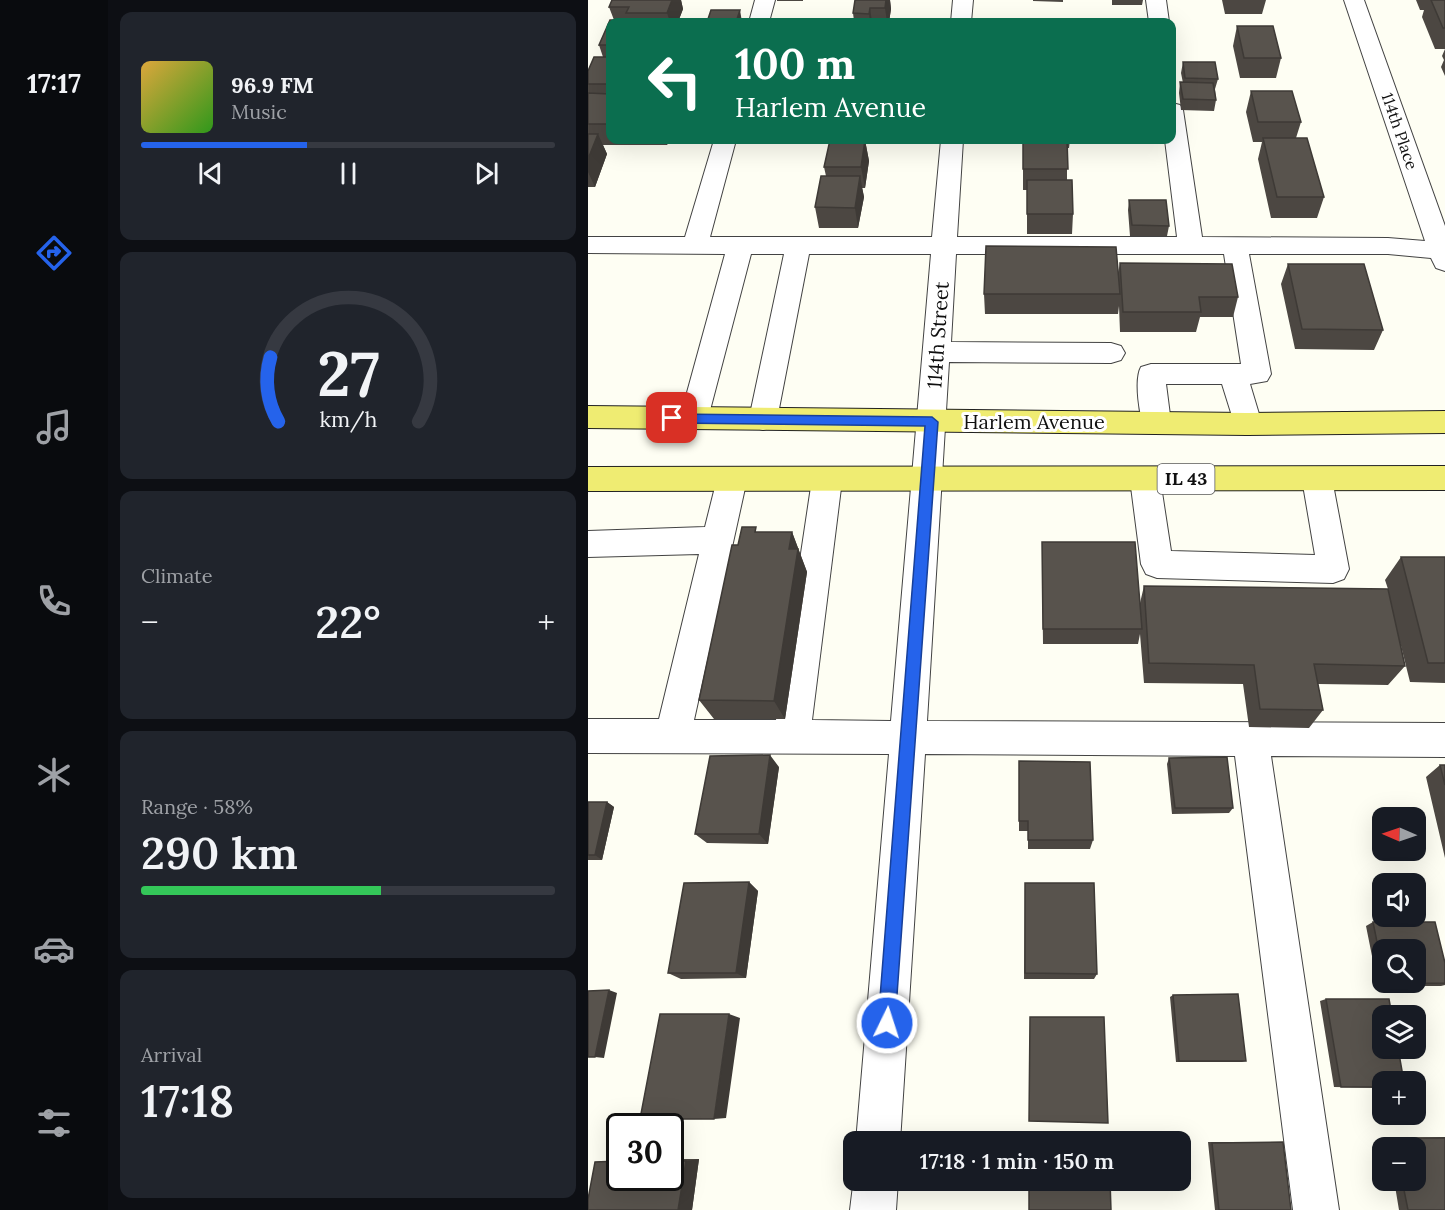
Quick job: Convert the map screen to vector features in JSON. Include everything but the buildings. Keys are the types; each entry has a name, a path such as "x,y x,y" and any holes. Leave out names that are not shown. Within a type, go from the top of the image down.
{"main road":[{"name":"Harlem Avenue","path":"588,417 932,422 1445,422"},
{"name":"IL 43","path":"588,479 1445,478"}],"street":[{"path":"760,18 765,0"},
{"path":"961,18 963,0"},
{"path":"1156,0 1158,18"},
{"name":"114th Place","path":"1354,0 1444,254"},
{"path":"1176,139 1191,247"},
{"path":"695,246 724,144"},
{"name":"114th Street","path":"879,1131 952,144"},
{"path":"588,245 1388,246 1444,254"},
{"path":"693,418 740,246"},
{"path":"763,419 798,246"},
{"path":"1156,423 1151,374 1257,374 1235,247"},
{"path":"936,352 1111,353"},
{"path":"1233,374 1247,423"},
{"path":"1145,479 1157,564 1333,569 1317,479"},
{"path":"673,736 732,480"},
{"path":"792,736 827,480"},
{"path":"588,544 718,540"},
{"path":"588,736 1445,740"},
{"path":"1251,739 1316,1210"},
{"path":"873,1210 874,1191"}],"route":[{"path":"672,418 932,422 887,1023"}]}
